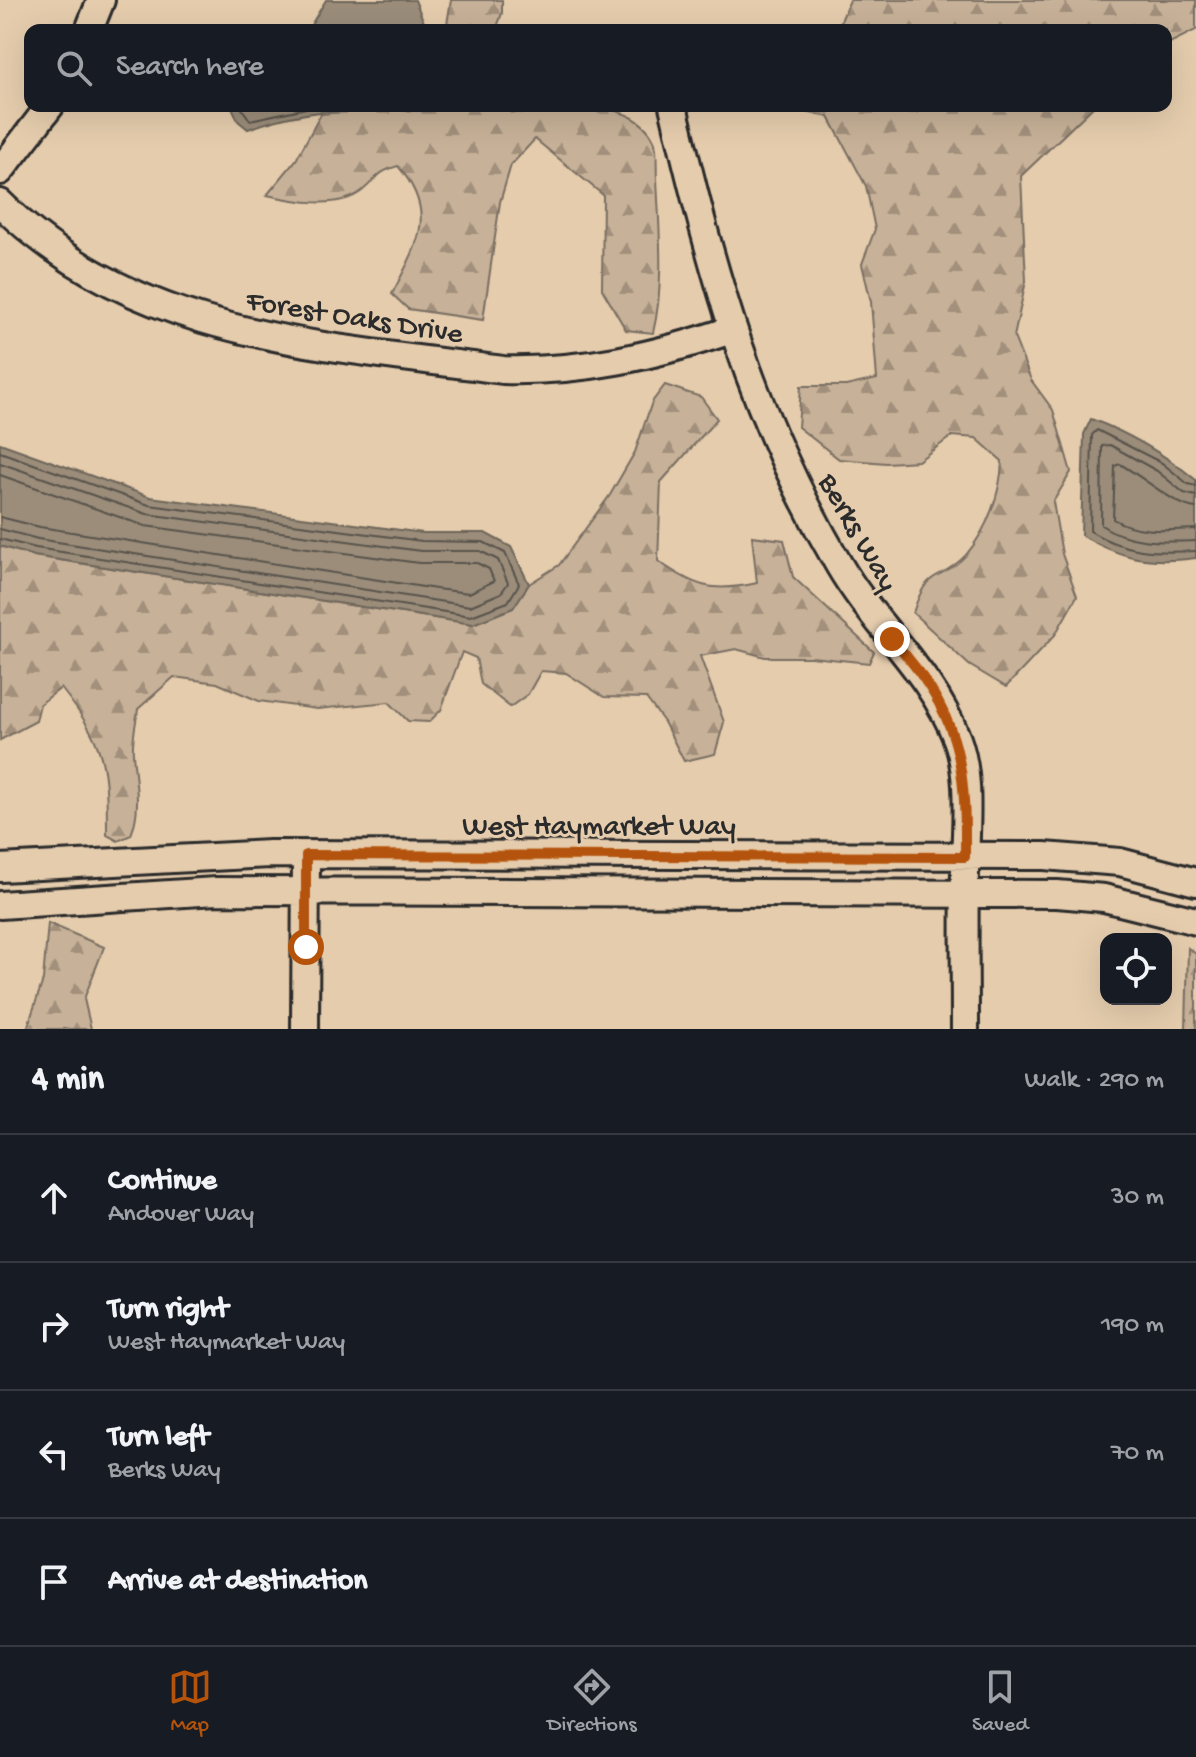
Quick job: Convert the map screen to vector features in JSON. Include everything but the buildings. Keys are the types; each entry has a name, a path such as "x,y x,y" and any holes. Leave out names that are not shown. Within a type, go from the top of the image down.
{"street":[{"path":"91,24 101,0"},
{"path":"0,171 45,112"},
{"name":"Berks Way","path":"674,112 708,256 731,330 763,415 798,492 840,567 867,610 935,693 958,742 966,795 965,1029"},
{"name":"Forest Oaks Drive","path":"0,203 39,240 101,279 159,307 235,330 489,368 546,371 593,367 647,357 731,330"},
{"path":"305,1029 306,855"},
{"name":"West Haymarket Way","path":"0,868 306,855 965,857 1097,859 1149,868 1196,882"},
{"path":"0,905 216,891 1057,894 1104,898 1196,921"}],"green space":[{"path":"451,0 502,0 498,24 447,24"},
{"path":"850,0 1196,0 1196,30 1172,42 1172,24 840,24"},
{"path":"618,112 636,119 649,132 656,149 660,256 659,295 653,333 626,330 602,289 603,195 535,139 511,165 500,202 483,320 408,309 392,294 416,245 421,215 411,183 398,166 381,173 352,197 341,200 316,202 267,195 296,160 321,114"},
{"path":"805,112 1088,112 1021,176 1026,281 1014,337 1031,380 1053,410 1071,472 1053,502 1062,554 1077,596 1055,635 1006,687 969,665 913,613 929,581 957,564 980,534 996,498 1002,461 976,438 952,436 918,461 886,463 839,459 798,427 801,386 846,386 877,379 871,302 862,264 875,229 866,186 829,117"},
{"path":"665,385 701,397 717,419 661,482 658,561 704,586 741,586 757,583 752,536 784,540 793,577 874,652 869,663 811,657 765,657 736,649 700,656 724,722 715,754 684,761 664,722 646,698 604,697 566,673 541,671 528,694 510,707 481,684 476,658 462,652 441,710 429,722 408,721 389,702 317,709 259,701 217,683 174,677 138,709 133,748 136,814 131,835 118,841 107,835 101,757 87,725 61,688 40,704 36,721 0,740 0,546 34,556 473,624 513,608 529,584 559,565 610,495 635,452 652,402"},
{"path":"48,923 104,947 84,999 91,1029 27,1029 43,980"},
{"path":"1188,948 1196,954 1196,1029 1186,1029"}],"water":[{"path":"326,0 415,0 425,24 312,24"},
{"path":"234,112 325,112 248,129 238,121"},
{"path":"1091,419 1146,445 1196,480 1196,558 1136,558 1110,550 1081,535 1084,434"},
{"path":"0,443 150,497 423,533 485,533 511,547 529,584 513,608 473,624 34,556 0,546"}],"route":[{"path":"306,947 306,855 965,857 966,795 958,742 921,671 892,639"}]}
